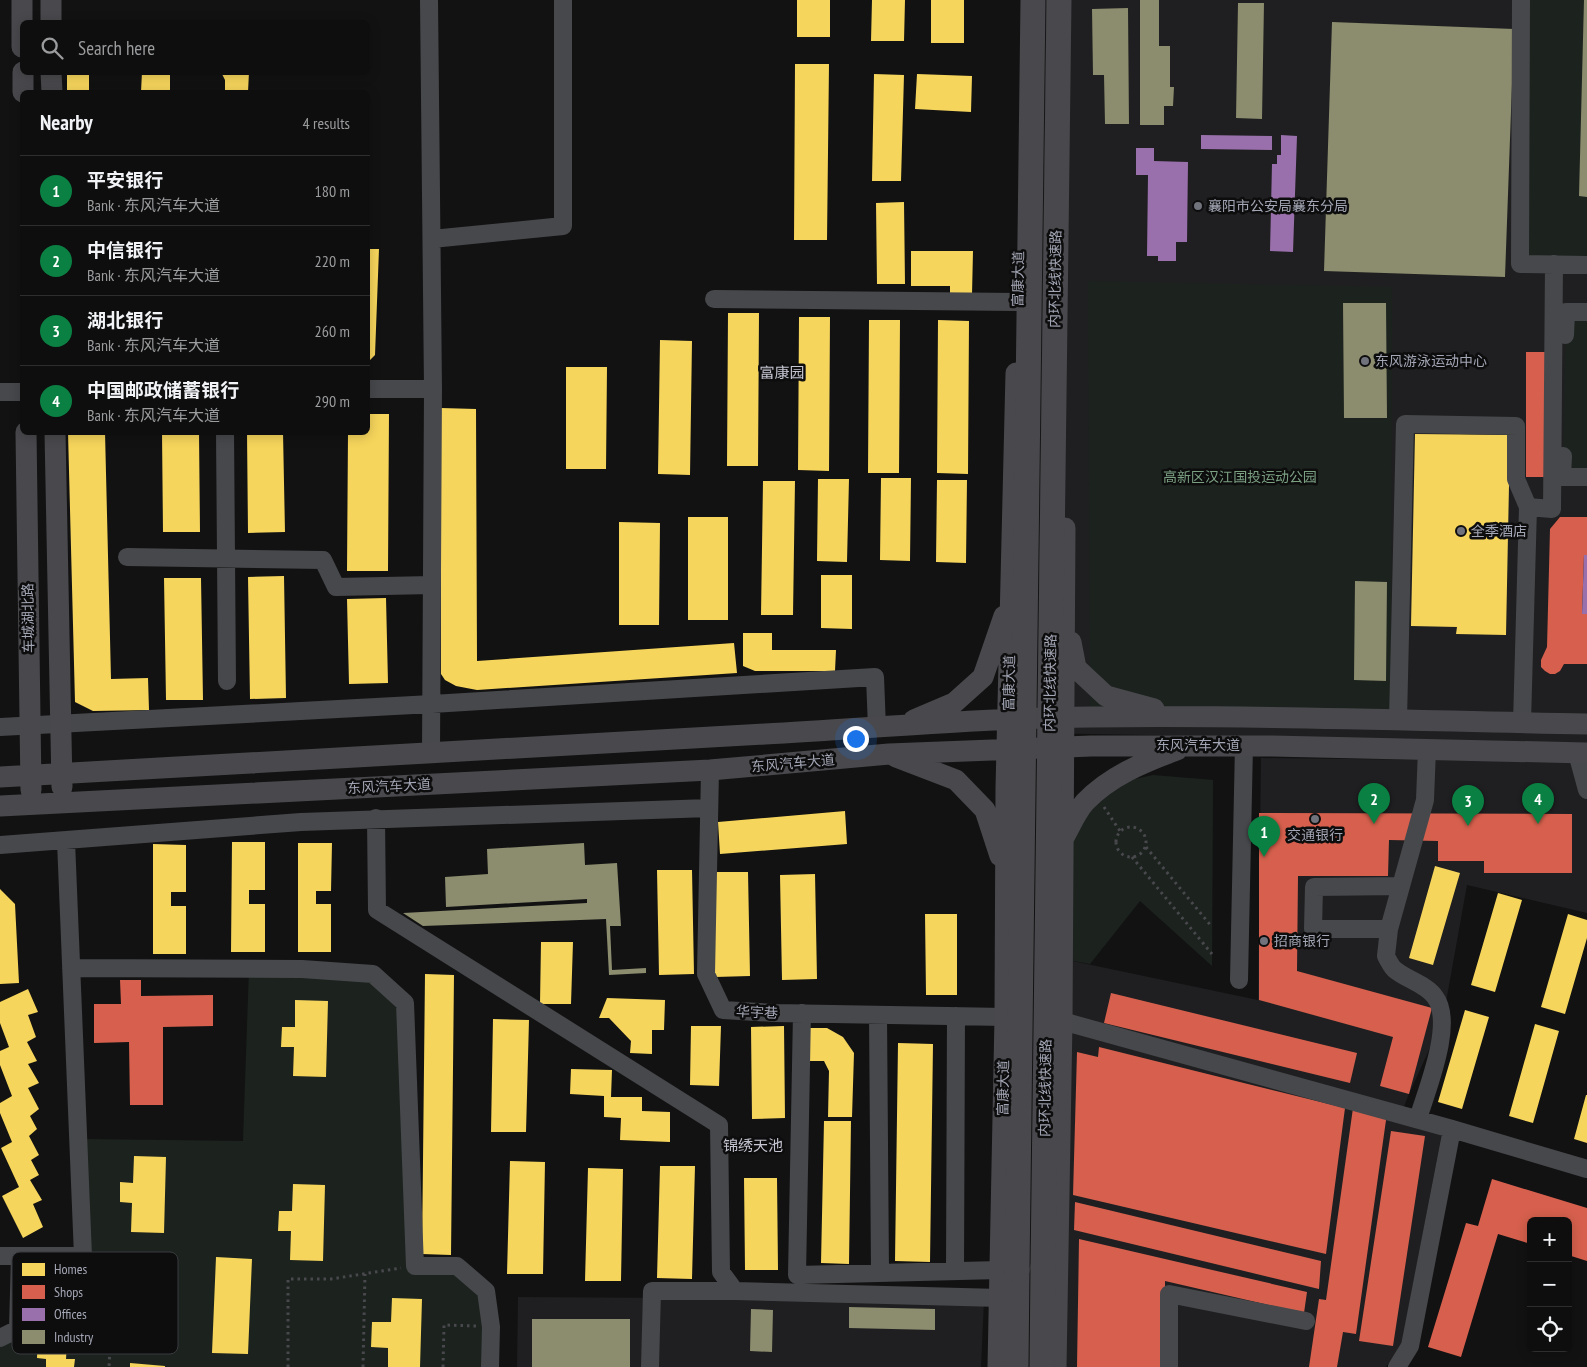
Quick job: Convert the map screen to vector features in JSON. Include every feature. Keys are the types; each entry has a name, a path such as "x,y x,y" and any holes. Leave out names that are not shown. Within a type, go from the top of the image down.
{"highway":[{"name":"内环北线快速路","path":"1016,1367 1032,0"},
{"name":"内环北线快速路","path":"1042,1367 1059,0"}],"main road":[{"path":"22,0 22,20"},
{"path":"51,0 51,20"},
{"name":"富康大道","path":"998,1367 1005,1017 1007,749 1018,302 1022,0"},
{"path":"1056,1367 1062,1021 1070,0"},
{"path":"23,75 23,90"},
{"path":"51,75 52,90"},
{"name":"车城湖北路","path":"26,435 29,725 32,804"},
{"path":"55,435 62,802"},
{"path":"887,727 954,703 983,677 1011,594"},
{"path":"1064,610 1076,668 1106,696 1180,717"},
{"name":"东风汽车大道","path":"0,777 432,751 974,721 1063,718 1180,717 1587,724"},
{"path":"1063,839 1085,802 1116,778 1144,762 1190,745"},
{"name":"东风汽车大道","path":"0,806 710,770 889,754 1063,747 1244,745 1582,753"},
{"path":"889,754 956,780 985,810 1006,872"}],"street":[{"path":"429,0 433,388 432,751"},
{"path":"432,239 563,226 563,0"},
{"path":"1522,0 1520,264 1587,264"},
{"path":"1528,507 1552,509 1554,264"},
{"path":"714,299 1018,302"},
{"path":"1587,312 1566,312 1562,477 1587,477"},
{"path":"370,389 433,388"},
{"path":"0,392 20,392"},
{"path":"1398,720 1405,424 1516,426 1516,479 1528,507 1522,723"},
{"path":"225,435 227,681"},
{"path":"127,557 324,560 336,587 432,585"},
{"path":"0,727 432,704 875,677 887,727"},
{"path":"1239,980 1244,745"},
{"path":"1418,1120 1441,1044 1443,1019 1436,997 1415,980 1394,969 1386,956 1389,929 1426,800 1427,749"},
{"path":"1582,753 1587,790"},
{"name":"华宇巷","path":"710,770 706,974 723,1010 1005,1017"},
{"path":"0,846 301,822 709,808"},
{"path":"376,818 377,910 719,1125 721,1272 735,1291"},
{"path":"66,840 82,1252"},
{"path":"1389,929 1313,929 1314,887 1401,886"},
{"path":"71,968 302,969 373,974 405,1004 415,1266 457,1266 486,1290 491,1327 490,1367"},
{"path":"802,1013 797,1274 1000,1270"},
{"path":"878,1015 880,1272"},
{"path":"955,1270 956,1016"},
{"path":"1062,1021 1452,1129 1587,1169"},
{"path":"1397,1367 1410,1346 1452,1129"},
{"path":"650,1367 652,1291 735,1291 1000,1298"},
{"path":"1168,1367 1169,1294 1306,1321"},
{"path":"0,1338 12,1332"}],"path":[{"path":"1095,794 1120,832"},
{"path":"1146,847 1140,855 1126,856 1118,850 1116,840 1120,832 1129,827 1139,829 1145,837 1146,847 1212,927"},
{"path":"1132,857 1212,954"},
{"path":"288,1367 288,1279 331,1279 415,1266"},
{"path":"363,1367 365,1274"},
{"path":"444,1367 444,1325 491,1327"},
{"path":"109,1367 110,1354"}],"shaded area":[{"path":"1046,0 1587,0 1587,743 1037,733"},
{"path":"1261,758 1587,762 1587,913 1467,885 1443,1019 1401,1114 1443,1127 1402,1343 1386,1367 1063,1367 1063,959 1258,1000"},
{"path":"518,1297 984,1300 981,1367 517,1367"}],"green space":[{"path":"1521,0 1587,0 1587,265 1520,264"},
{"name":"高新区汉江国投运动公园","path":"1088,281 1392,287 1391,720 1090,717"},
{"path":"1566,312 1587,312 1587,477 1563,477"},
{"path":"1153,775 1213,780 1212,966 1140,901 1090,964 1063,959 1063,852 1090,807 1121,782"},
{"path":"249,969 373,974 405,1003 415,1266 457,1266 486,1291 490,1367 0,1367 0,1338 12,1332 12,1354 178,1354 178,1252 83,1252 78,1139 243,1141"}],"building: Homes":[{"path":"797,0 830,0 830,37 797,37"},
{"path":"872,0 905,0 904,41 871,41"},
{"path":"931,0 964,0 964,43 931,43"},
{"path":"795,64 829,64 827,240 794,240"},
{"path":"874,74 904,75 901,181 872,181"},
{"path":"917,74 972,76 971,112 915,109"},
{"path":"67,75 89,75 89,90 67,90"},
{"path":"142,75 170,75 170,90 141,90"},
{"path":"222,75 249,75 248,90 225,90 225,80"},
{"path":"904,202 905,284 877,284 876,203"},
{"path":"370,249 379,249 375,355 370,360"},
{"path":"911,251 973,251 972,295 950,294 950,286 911,286"},
{"path":"728,313 759,313 758,466 727,466"},
{"path":"799,317 830,317 829,471 798,470"},
{"path":"869,320 900,320 899,473 868,473"},
{"path":"938,320 969,321 968,474 937,473"},
{"path":"660,340 692,341 690,475 658,474"},
{"path":"566,367 607,367 606,469 566,469"},
{"path":"441,408 476,409 477,661 734,643 737,673 477,690 456,686 445,680 441,674"},
{"path":"370,414 389,414 388,571 347,571 348,435 370,435"},
{"name":"全季酒店","path":"1415,434 1510,435 1506,635 1456,634 1457,627 1411,626"},
{"path":"68,435 105,435 111,679 148,678 149,710 93,711 75,702"},
{"path":"162,435 199,435 200,532 163,532"},
{"path":"247,435 283,435 285,532 248,533"},
{"path":"881,478 911,478 910,561 880,560"},
{"path":"818,479 849,479 847,562 817,561"},
{"path":"937,480 967,480 966,563 936,562"},
{"path":"763,481 795,481 793,615 761,615"},
{"path":"688,517 728,517 728,620 688,620"},
{"path":"619,522 660,523 659,625 619,625"},
{"path":"821,575 852,575 852,629 821,628"},
{"path":"284,576 286,698 250,699 248,577"},
{"path":"164,578 201,578 203,700 166,700"},
{"path":"386,598 388,683 349,684 347,599"},
{"path":"743,633 772,633 772,650 836,650 835,671 755,671 743,666"},
{"path":"845,811 847,844 720,854 718,822"},
{"path":"232,842 265,842 265,890 249,890 249,904 265,904 265,952 231,952"},
{"path":"298,843 332,843 331,891 316,891 316,904 331,904 331,952 298,952"},
{"path":"153,844 186,845 186,892 171,892 171,906 186,906 186,954 153,954"},
{"path":"1435,866 1460,873 1433,965 1409,958"},
{"path":"657,870 692,870 694,974 659,975"},
{"path":"714,872 748,872 750,976 715,977"},
{"path":"815,874 817,979 782,980 780,875"},
{"path":"0,889 15,904 19,983 0,984"},
{"path":"1498,893 1522,900 1495,992 1471,985"},
{"path":"925,914 957,914 957,995 926,995"},
{"path":"1568,914 1587,920 1587,938 1565,1014 1541,1007"},
{"path":"541,942 573,942 571,1004 540,1004"},
{"path":"425,974 454,975 451,1255 422,1254"},
{"path":"28,989 38,1012 28,1015 36,1037 27,1042 37,1061 28,1064 39,1083 28,1088 39,1109 30,1116 37,1129 29,1136 39,1155 31,1160 39,1175 30,1180 42,1200 33,1204 43,1227 23,1238 2,1196 19,1187 1,1148 12,1142 0,1113 0,1103 12,1096 0,1065 0,1051 9,1047 0,1023 0,1002"},
{"path":"607,998 665,1000 664,1030 652,1030 652,1054 630,1053 631,1041 609,1018 599,1018"},
{"path":"295,1000 328,1001 326,1077 293,1076 294,1047 281,1047 282,1027 295,1027"},
{"path":"1465,1010 1489,1017 1462,1109 1438,1102"},
{"path":"493,1019 529,1020 526,1132 491,1132"},
{"path":"1535,1024 1559,1031 1533,1123 1509,1116"},
{"path":"691,1026 721,1026 719,1086 690,1085"},
{"path":"784,1026 785,1118 752,1119 751,1027"},
{"path":"808,1028 827,1028 843,1037 854,1053 852,1117 828,1117 829,1071 824,1061 808,1061"},
{"path":"898,1043 933,1044 930,1262 895,1261"},
{"path":"571,1069 612,1070 611,1097 642,1097 642,1111 670,1112 670,1142 620,1140 621,1118 604,1117 604,1096 570,1094"},
{"path":"1587,1095 1587,1143 1574,1139"},
{"path":"824,1121 851,1121 849,1264 821,1263"},
{"path":"134,1156 166,1157 164,1233 131,1232 132,1203 120,1202 120,1182 133,1183"},
{"path":"510,1161 545,1162 543,1274 507,1274"},
{"path":"660,1166 695,1166 692,1279 657,1278"},
{"path":"588,1168 623,1169 621,1281 585,1281"},
{"path":"744,1178 777,1178 778,1270 745,1270"},
{"path":"293,1184 325,1185 323,1261 290,1260 291,1231 278,1231 279,1211 292,1211"},
{"path":"216,1257 252,1259 248,1354 212,1353"},
{"path":"392,1298 422,1299 420,1367 388,1367 388,1348 371,1347 372,1322 391,1322"},
{"path":"37,1354 66,1354 66,1359 75,1359 74,1367 46,1367 46,1359 37,1358"},
{"path":"130,1363 165,1366 165,1367 130,1367"}],"building: Shops":[{"path":"1526,352 1549,352 1549,477 1526,477"},
{"path":"1560,517 1587,517 1587,555 1584,555 1582,614 1587,614 1587,664 1564,664 1560,671 1550,674 1541,667 1541,660 1547,647 1550,529"},
{"path":"1259,813 1572,814 1572,873 1484,873 1484,861 1438,861 1438,841 1389,840 1388,876 1298,876 1297,971 1432,1008 1409,1094 1380,1086 1393,1037 1259,1000"},
{"path":"120,980 141,980 141,996 213,995 213,1026 163,1027 163,1105 130,1105 129,1042 94,1043 94,1004 121,1004"},
{"path":"1111,993 1357,1053 1350,1083 1104,1023"},
{"path":"1099,1047 1345,1108 1326,1254 1073,1195 1077,1052 1098,1057"},
{"path":"1353,1108 1387,1113 1356,1334 1343,1332 1337,1367 1309,1367 1319,1299 1326,1300"},
{"path":"1391,1131 1425,1136 1393,1346 1359,1341"},
{"path":"1492,1179 1587,1208 1587,1261 1572,1256 1572,1217 1527,1217 1527,1243 1498,1234 1461,1357 1428,1347 1466,1223 1478,1226"},
{"path":"1075,1202 1321,1261 1319,1289 1074,1230"},
{"path":"1079,1239 1307,1292 1304,1313 1165,1281 1165,1367 1077,1367"}],"building: Offices":[{"path":"1201,135 1272,136 1272,150 1201,149"},
{"path":"1281,135 1297,136 1293,252 1270,251 1272,164 1277,164 1277,155 1281,155"},
{"path":"1136,148 1154,148 1154,161 1188,162 1187,242 1176,242 1176,261 1158,261 1158,256 1147,256 1148,175 1136,175"},
{"path":"1584,555 1587,555 1587,614 1582,614"}],"building: Industry":[{"path":"1140,0 1159,0 1159,46 1170,46 1170,87 1174,87 1173,106 1164,106 1164,125 1140,125"},
{"path":"1584,0 1587,0 1587,197 1579,196"},
{"path":"1238,3 1264,3 1262,119 1236,118"},
{"path":"1128,8 1129,124 1105,124 1104,75 1093,75 1092,9"},
{"path":"1332,22 1514,29 1505,277 1324,271"},
{"name":"东风游泳运动中心","path":"1343,303 1386,303 1387,418 1344,418"},
{"path":"1355,581 1387,582 1386,681 1354,680"},
{"path":"584,843 585,865 617,863 621,926 610,926 612,970 646,968 646,973 609,975 606,919 423,926 403,913 587,903 587,899 446,907 445,877 488,874 487,849"},
{"path":"849,1307 935,1309 935,1330 849,1328"},
{"path":"751,1309 773,1310 772,1352 750,1351"},
{"path":"532,1319 630,1319 630,1367 532,1367"}],"place":[{"name":"襄阳市公安局襄东分局","path":"1198,206"},
{"name":"东风游泳运动中心","path":"1365,361"},
{"name":"全季酒店","path":"1461,531"},
{"name":"交通银行","path":"1315,819"},
{"name":"中信银行","path":"1374,824"},
{"name":"中国邮政储蓄银行","path":"1538,824"},
{"name":"湖北银行","path":"1468,826"},
{"name":"平安银行","path":"1264,857"},
{"name":"招商银行","path":"1264,941"}],"district":[{"name":"富康园","path":"782,372"},
{"name":"锦绣天池","path":"753,1145"}]}
